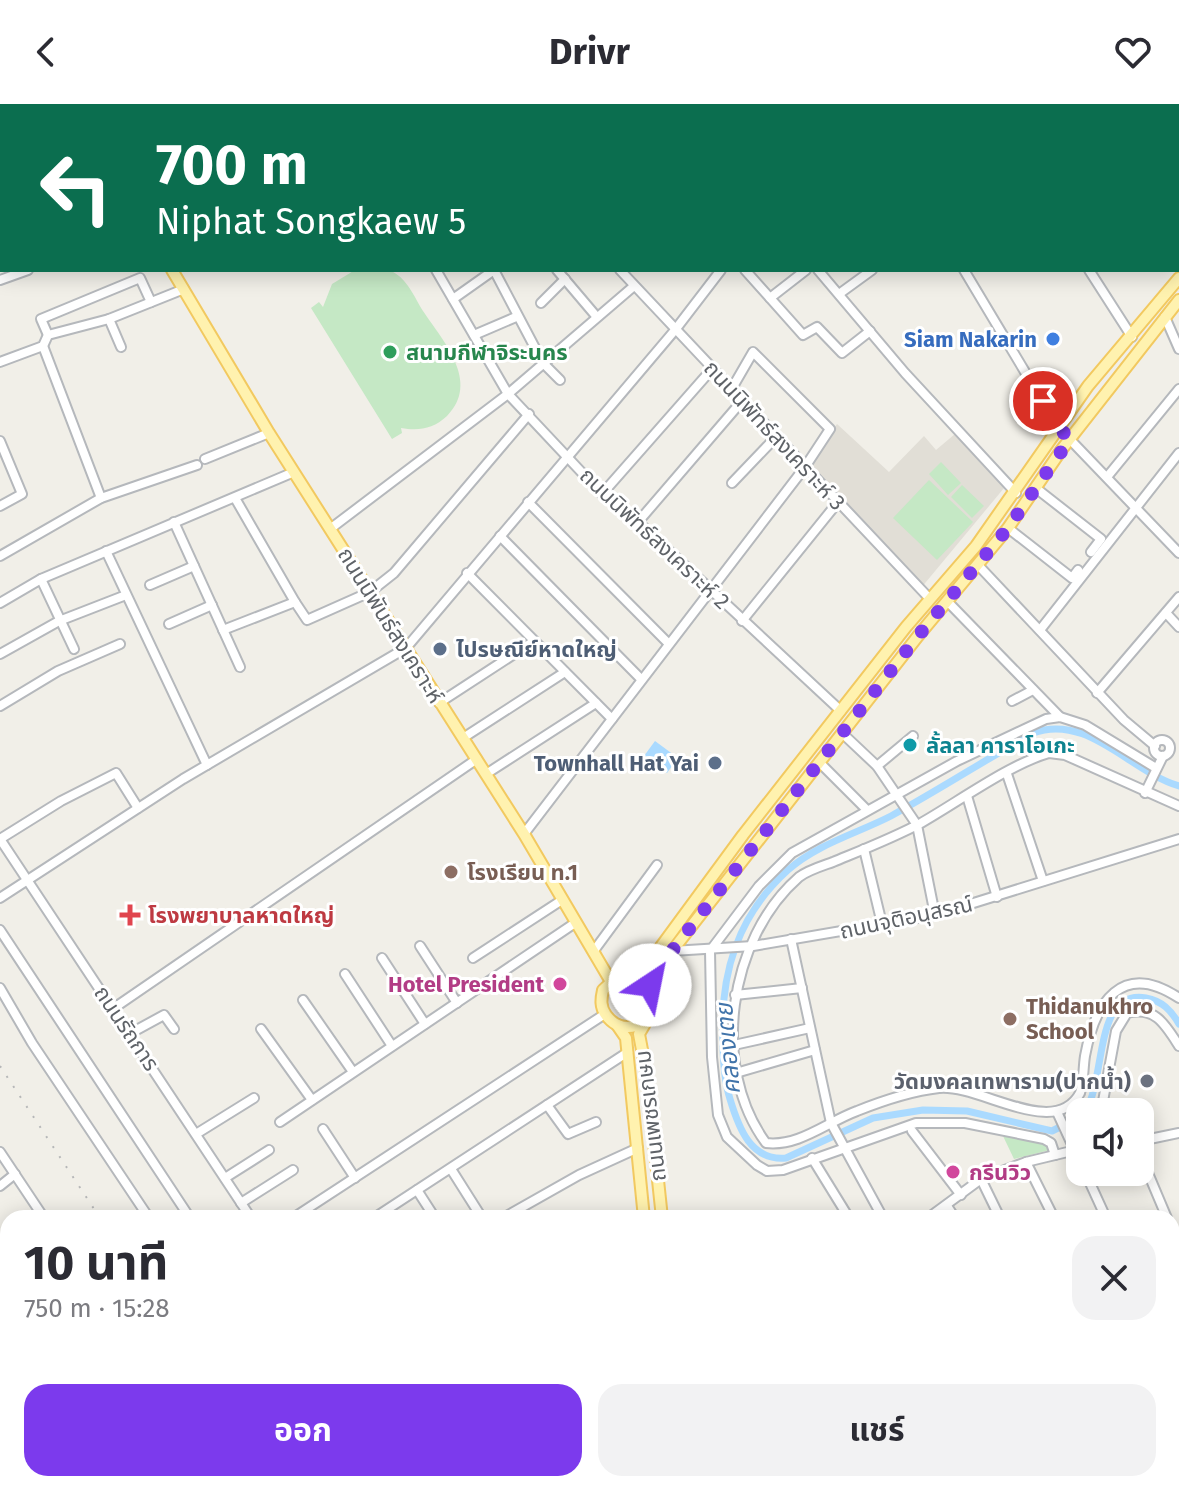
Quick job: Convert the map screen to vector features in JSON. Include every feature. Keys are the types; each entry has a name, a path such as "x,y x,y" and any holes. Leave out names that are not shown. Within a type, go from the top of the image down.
{"main road":[{"name":"ถนนนิพันธ์สงเคราะห์","path":"173,272 269,433 524,834 610,980"},
{"path":"1179,278 1088,386 1016,493 743,835 646,967 610,980 601,998 605,1014 615,1024 633,1026 649,1017 655,1004 653,989 657,974 672,951 918,636 1008,528 1070,439 1179,300"},
{"path":"906,627 918,636"},
{"path":"743,835 755,845"},
{"path":"627,973 642,977 653,989"},
{"name":"ถนนเพชรเกษม","path":"649,1017 639,1034 647,1076 661,1210"},
{"name":"ถนนเพชรเกษม","path":"615,1024 623,1030 628,1052 642,1210"}],"street":[{"path":"0,280 22,272"},
{"name":"ถนนนิพัทธ์สงเคราะห์ 2","path":"437,272 508,394 602,494 638,522 841,711"},
{"path":"453,299 491,272"},
{"path":"495,272 543,363 560,380"},
{"path":"559,272 596,316"},
{"name":"ถนนนิพัทธ์สงเคราะห์ 3","path":"622,272 930,599"},
{"path":"0,898 207,765 406,648 675,330 719,272"},
{"path":"747,272 803,335 817,327 842,353 870,331"},
{"path":"770,298 803,272"},
{"path":"820,272 1016,493"},
{"path":"839,294 869,272"},
{"path":"965,272 1058,427 1179,553"},
{"path":"1090,272 1132,337"},
{"path":"0,362 43,346 48,335 41,319 140,278 151,302"},
{"path":"541,303 565,279"},
{"path":"330,529 508,394 634,286"},
{"path":"48,335 109,319 184,289"},
{"path":"474,335 516,317"},
{"path":"1165,317 1179,349"},
{"path":"109,319 121,347"},
{"path":"43,346 101,498"},
{"path":"524,834 708,589 805,467 830,429 753,352 731,390"},
{"path":"602,494 712,369"},
{"path":"1107,477 1179,389"},
{"path":"638,522 742,401"},
{"path":"235,498 307,620 370,592 394,573 529,414"},
{"path":"0,556 101,498 201,462 269,433"},
{"path":"732,483 776,437"},
{"path":"0,441 22,494 0,506"},
{"path":"1040,630 1179,453"},
{"path":"0,603 41,579 294,472"},
{"path":"1008,528 1072,578 1101,539 1037,489"},
{"path":"528,502 668,643"},
{"path":"742,621 838,502"},
{"path":"174,522 240,667"},
{"path":"500,536 641,679"},
{"path":"106,551 207,765"},
{"path":"978,565 1097,693 1145,736 1166,748 1146,791"},
{"path":"150,585 194,566"},
{"path":"467,573 612,719"},
{"path":"41,579 74,649"},
{"path":"0,654 59,621 126,595"},
{"path":"1097,693 1179,597"},
{"path":"947,601 1060,717 1085,725 1156,768"},
{"path":"223,630 295,602"},
{"path":"169,624 212,605"},
{"path":"1166,613 1179,627"},
{"path":"439,703 534,641"},
{"path":"0,706 58,671 120,644"},
{"path":"463,738 565,672"},
{"path":"1012,701 1033,690"},
{"path":"486,774 596,703"},
{"path":"1055,1155 1051,1143 1044,1139 942,1121 896,1127 783,1170 767,1171 727,1137 718,1115 712,1057 710,951 759,886 792,853 896,793 1036,722 1060,717"},
{"path":"842,733 877,766 917,825 935,915"},
{"path":"877,766 913,736"},
{"path":"1179,806 1054,753 1007,774 917,825 801,875 763,920 735,995 736,1073 743,1102 766,1143 783,1145 857,1111 939,1088 968,1090 1039,1113 1059,1115 1080,1093 1095,1019 1115,990 1140,982 1179,998"},
{"path":"114,1008 477,759"},
{"path":"819,762 867,810"},
{"path":"0,839 61,801 116,773 138,808"},
{"path":"1007,774 1043,881"},
{"path":"967,796 997,897"},
{"name":"ถนนรัถการ","path":"0,839 246,1210"},
{"name":"ถนนจุติอนุสรณ์","path":"672,951 753,946 935,915 1179,839"},
{"path":"864,849 882,924"},
{"path":"593,952 657,865"},
{"path":"473,958 562,900"},
{"path":"280,1122 575,923"},
{"path":"0,930 185,1210"},
{"path":"791,939 832,1123 879,1210"},
{"path":"420,946 457,1003"},
{"path":"382,958 425,1024"},
{"path":"345,974 392,1046"},
{"path":"0,988 32,1043 144,1210"},
{"path":"735,995 802,988"},
{"path":"303,1000 353,1072"},
{"path":"1104,1098 1116,1031 1127,1013 1144,1010 1158,1017 1179,1046"},
{"path":"305,1210 605,1014"},
{"path":"131,1033 164,1015 174,1029"},
{"path":"734,1045 810,1028"},
{"path":"261,1029 312,1100"},
{"path":"736,1073 815,1050"},
{"path":"386,1210 628,1052"},
{"path":"196,1134 254,1098"},
{"path":"547,1105 568,1134 596,1122"},
{"path":"1059,1115 1066,1131"},
{"path":"323,1129 355,1178"},
{"path":"912,1131 961,1195"},
{"path":"1154,1138 1179,1133"},
{"path":"518,1210 579,1175 638,1148"},
{"path":"225,1178 269,1150"},
{"path":"941,1210 981,1179 1066,1151"},
{"path":"0,1152 39,1210"},
{"path":"812,1158 844,1210"},
{"path":"1026,1162 1050,1210"},
{"path":"451,1169 477,1210"},
{"path":"241,1203 293,1170"},
{"path":"0,1186 15,1174"},
{"path":"981,1179 996,1210"},
{"path":"1091,1186 1102,1210"},
{"path":"1154,1186 1164,1210"},
{"path":"417,1190 430,1210"},
{"path":"947,1206 950,1210"}],"shaded area":[{"path":"837,424 889,472 924,436 936,450 955,434 1004,488 921,588 805,468"}],"green space":[{"path":"352,272 393,272 402,279 448,348 460,376 457,403 447,416 436,424 420,429 401,428 402,433 392,439 311,308 319,302 323,307 332,284"},
{"path":"941,462 961,483 948,495 929,474"},
{"path":"929,480 973,522 937,560 893,518"},
{"path":"962,485 984,506 972,518 951,497"},
{"path":"1003,1136 1049,1144 1050,1150 1014,1159"}],"water":[{"path":"655,741 678,758 667,773 644,756"}],"waterway":[{"name":"คลองเตย","path":"1066,1124 1052,1131 967,1111 923,1110 873,1118 786,1158 764,1154 755,1149 742,1132 726,1084 723,1014 729,968 736,946 756,906 799,861 891,816 1033,733 1053,729 1090,737 1161,779 1179,786"},
{"name":"คลองเตย","path":"1092,1098 1104,1038 1117,1007 1129,999 1152,999 1166,1007 1179,1024"}],"railway":[{"path":"0,1066 95,1210"}],"place":[{"name":"Siam Nakarin","path":"1053,339"},
{"name":"สนามกีฬาจิระนคร","path":"390,352"},
{"name":"ไปรษณีย์หาดใหญ่","path":"440,649"},
{"name":"ลั้ลลา คาราโอเกะ","path":"910,745"},
{"name":"Townhall Hat Yai","path":"715,763"},
{"name":"โรงเรียน ท.1","path":"451,872"},
{"name":"โรงพยาบาลหาดใหญ่","path":"130,915"},
{"name":"Hotel President","path":"560,984"},
{"name":"Thidanukhro School","path":"1010,1019"},
{"name":"วัดมงคลเทพาราม(ปากน้ำ)","path":"1147,1081"},
{"name":"กรีนวิว","path":"953,1172"}],"route":[{"path":"650,985 653,989 657,974 672,951 1037,489 1070,439 1058,427 1043,401"}]}
